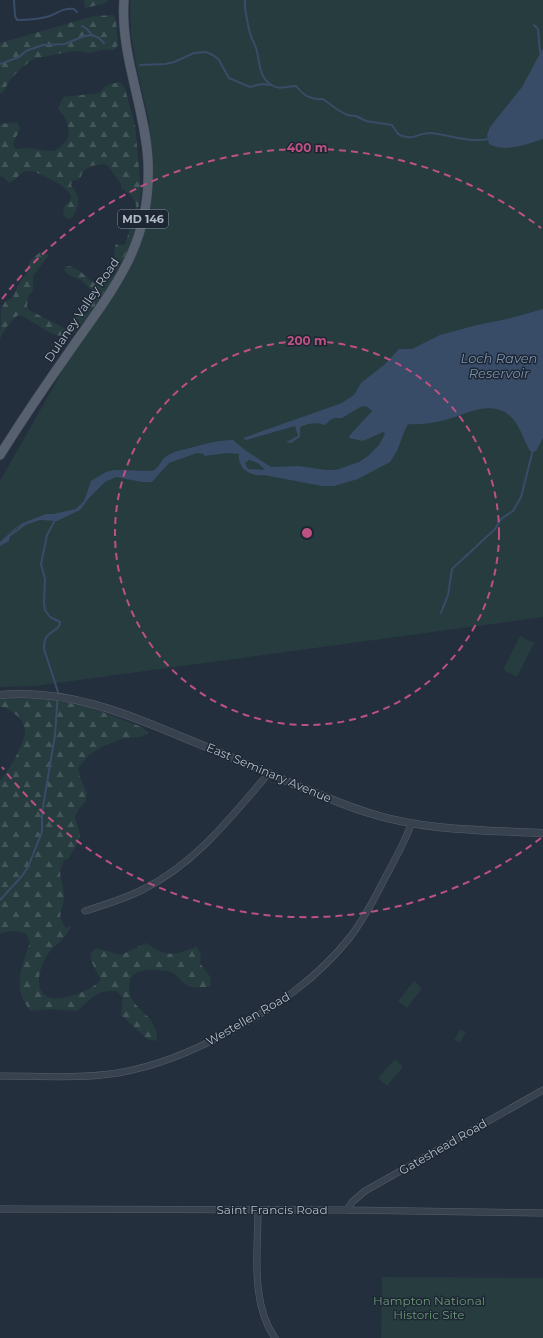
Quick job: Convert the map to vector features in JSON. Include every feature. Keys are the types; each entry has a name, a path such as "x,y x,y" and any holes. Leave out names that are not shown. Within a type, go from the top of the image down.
{"main road":[{"name":"Dulaney Valley Road","path":"0,455 38,395 118,281 131,258 142,226 147,193 148,162 144,133 125,45 124,0"}],"street":[{"name":"East Seminary Avenue","path":"0,696 53,696 87,702 116,710 357,809 385,818 411,824 446,828 543,833"},
{"path":"85,911 126,898 168,876 188,861 208,843 268,773"},
{"name":"Westellen Road","path":"0,1076 84,1076 132,1070 161,1062 192,1050 227,1033 270,1009 305,983 322,967 351,935 373,901 411,824"},
{"name":"Gateshead Road","path":"347,1210 352,1202 365,1191 543,1090"},
{"name":"Saint Francis Road","path":"0,1209 347,1210 543,1213"},
{"path":"258,1210 258,1293 267,1322 275,1338"}],"green space":[{"path":"85,0 109,0 103,4 85,8"},
{"path":"130,0 543,0 543,617 35,686 0,687 0,481 73,352 122,284 130,269 145,231 151,206 152,183 149,121 137,70 131,34"},
{"path":"114,15 118,45 114,50 101,50 90,53 79,51 68,52 33,59 19,70 10,80 3,92 0,93 0,43 94,16"},
{"path":"119,82 125,89 135,125 141,190 136,226 129,248 109,285 86,319 73,333 60,336 52,334 18,315 7,326 0,340 1,309 5,302 13,297 18,285 26,274 30,261 40,252 49,255 33,276 33,290 28,297 27,306 29,310 66,329 73,326 72,321 74,317 90,301 95,293 82,281 67,274 64,270 66,266 76,268 92,282 101,286 114,274 117,266 114,250 116,244 125,245 136,204 133,198 121,188 121,184 108,166 104,164 91,166 83,171 80,179 72,181 71,185 77,196 78,202 76,211 72,218 67,219 64,216 63,207 69,202 71,197 70,193 61,186 32,171 23,172 9,183 0,176 0,124 17,122 20,129 13,143 15,149 31,148 54,151 67,140 69,131 64,117 58,109 63,97 100,93 111,84"},
{"path":"520,636 534,643 517,677 503,670"},
{"path":"12,698 57,700 92,708 142,727 148,733 140,737 121,739 104,746 89,755 78,768 87,793 85,802 75,817 80,835 78,843 68,859 64,860 60,870 64,900 60,914 66,928 71,926 66,935 45,958 41,968 39,983 44,994 54,998 62,998 73,995 93,987 101,980 92,963 90,954 96,948 121,955 146,943 160,951 170,954 196,947 201,954 200,963 211,978 210,987 188,986 175,974 169,971 143,971 135,973 130,980 129,986 132,999 151,1021 156,1031 157,1041 147,1039 121,1015 123,997 116,991 99,993 77,1011 49,1009 31,1011 21,994 20,978 30,942 26,934 19,932 10,931 0,934 0,781 17,754 25,734 24,725 18,717 7,708 0,707 0,699"},
{"path":"414,981 422,988 407,1008 398,1001"},
{"path":"460,1029 466,1032 460,1043 454,1040"},
{"path":"395,1059 403,1067 387,1086 378,1078"},
{"name":"Hampton National Historic Site","path":"382,1277 543,1278 543,1338 381,1338"}],"water":[{"path":"543,48 543,139 509,148 495,147 489,144 487,135 490,127 522,87"},
{"name":"Loch Raven Reservoir","path":"543,309 543,438 536,451 530,451 519,428 510,416 503,411 486,408 436,422 408,424 397,451 390,462 358,479 334,486 322,486 264,475 254,475 242,467 239,454 227,453 204,456 204,454 197,453 169,463 152,482 142,482 116,477 105,482 89,498 80,510 57,521 40,520 17,528 10,534 9,541 0,546 0,542 23,523 46,514 76,509 84,501 91,481 106,472 114,470 152,471 155,470 170,454 206,444 233,440 245,450 271,467 299,466 336,470 359,462 368,456 379,445 385,434 383,432 363,441 349,438 372,411 366,406 360,407 342,418 330,420 325,425 312,423 300,427 300,437 291,443 286,442 298,436 295,426 246,440 243,438 342,403 354,395 361,383 385,364 399,349 412,349 440,335","holes":["249,460 258,463 265,470 248,469 245,463"]}],"waterway":[{"path":"14,0 15,16 17,20 46,17 67,9 74,9 77,12"},
{"path":"245,0 248,25 256,48 261,72 266,81 273,86 280,88 296,86 308,97 323,99 347,115 356,116 366,121 392,125 398,134 405,137 413,137 431,133 474,140 489,139"},
{"path":"534,25 538,29 540,52 543,54"},
{"path":"82,26 92,35"},
{"path":"0,64 19,57 26,51 34,48 43,45 65,44 84,36 92,35 99,38 104,43"},
{"path":"140,65 165,64 174,62 194,53 206,52 219,60 229,78 250,87 261,84 271,85"},
{"path":"441,613 448,595 452,569 495,529 501,519 513,511 521,497 533,450"},
{"path":"0,900 22,876 28,867 42,832 42,813 55,735 58,692 44,649 44,643 46,638 57,628 60,622 50,617 45,610 45,579 41,564 47,535 55,520"},
{"path":"8,537 24,525"}]}
